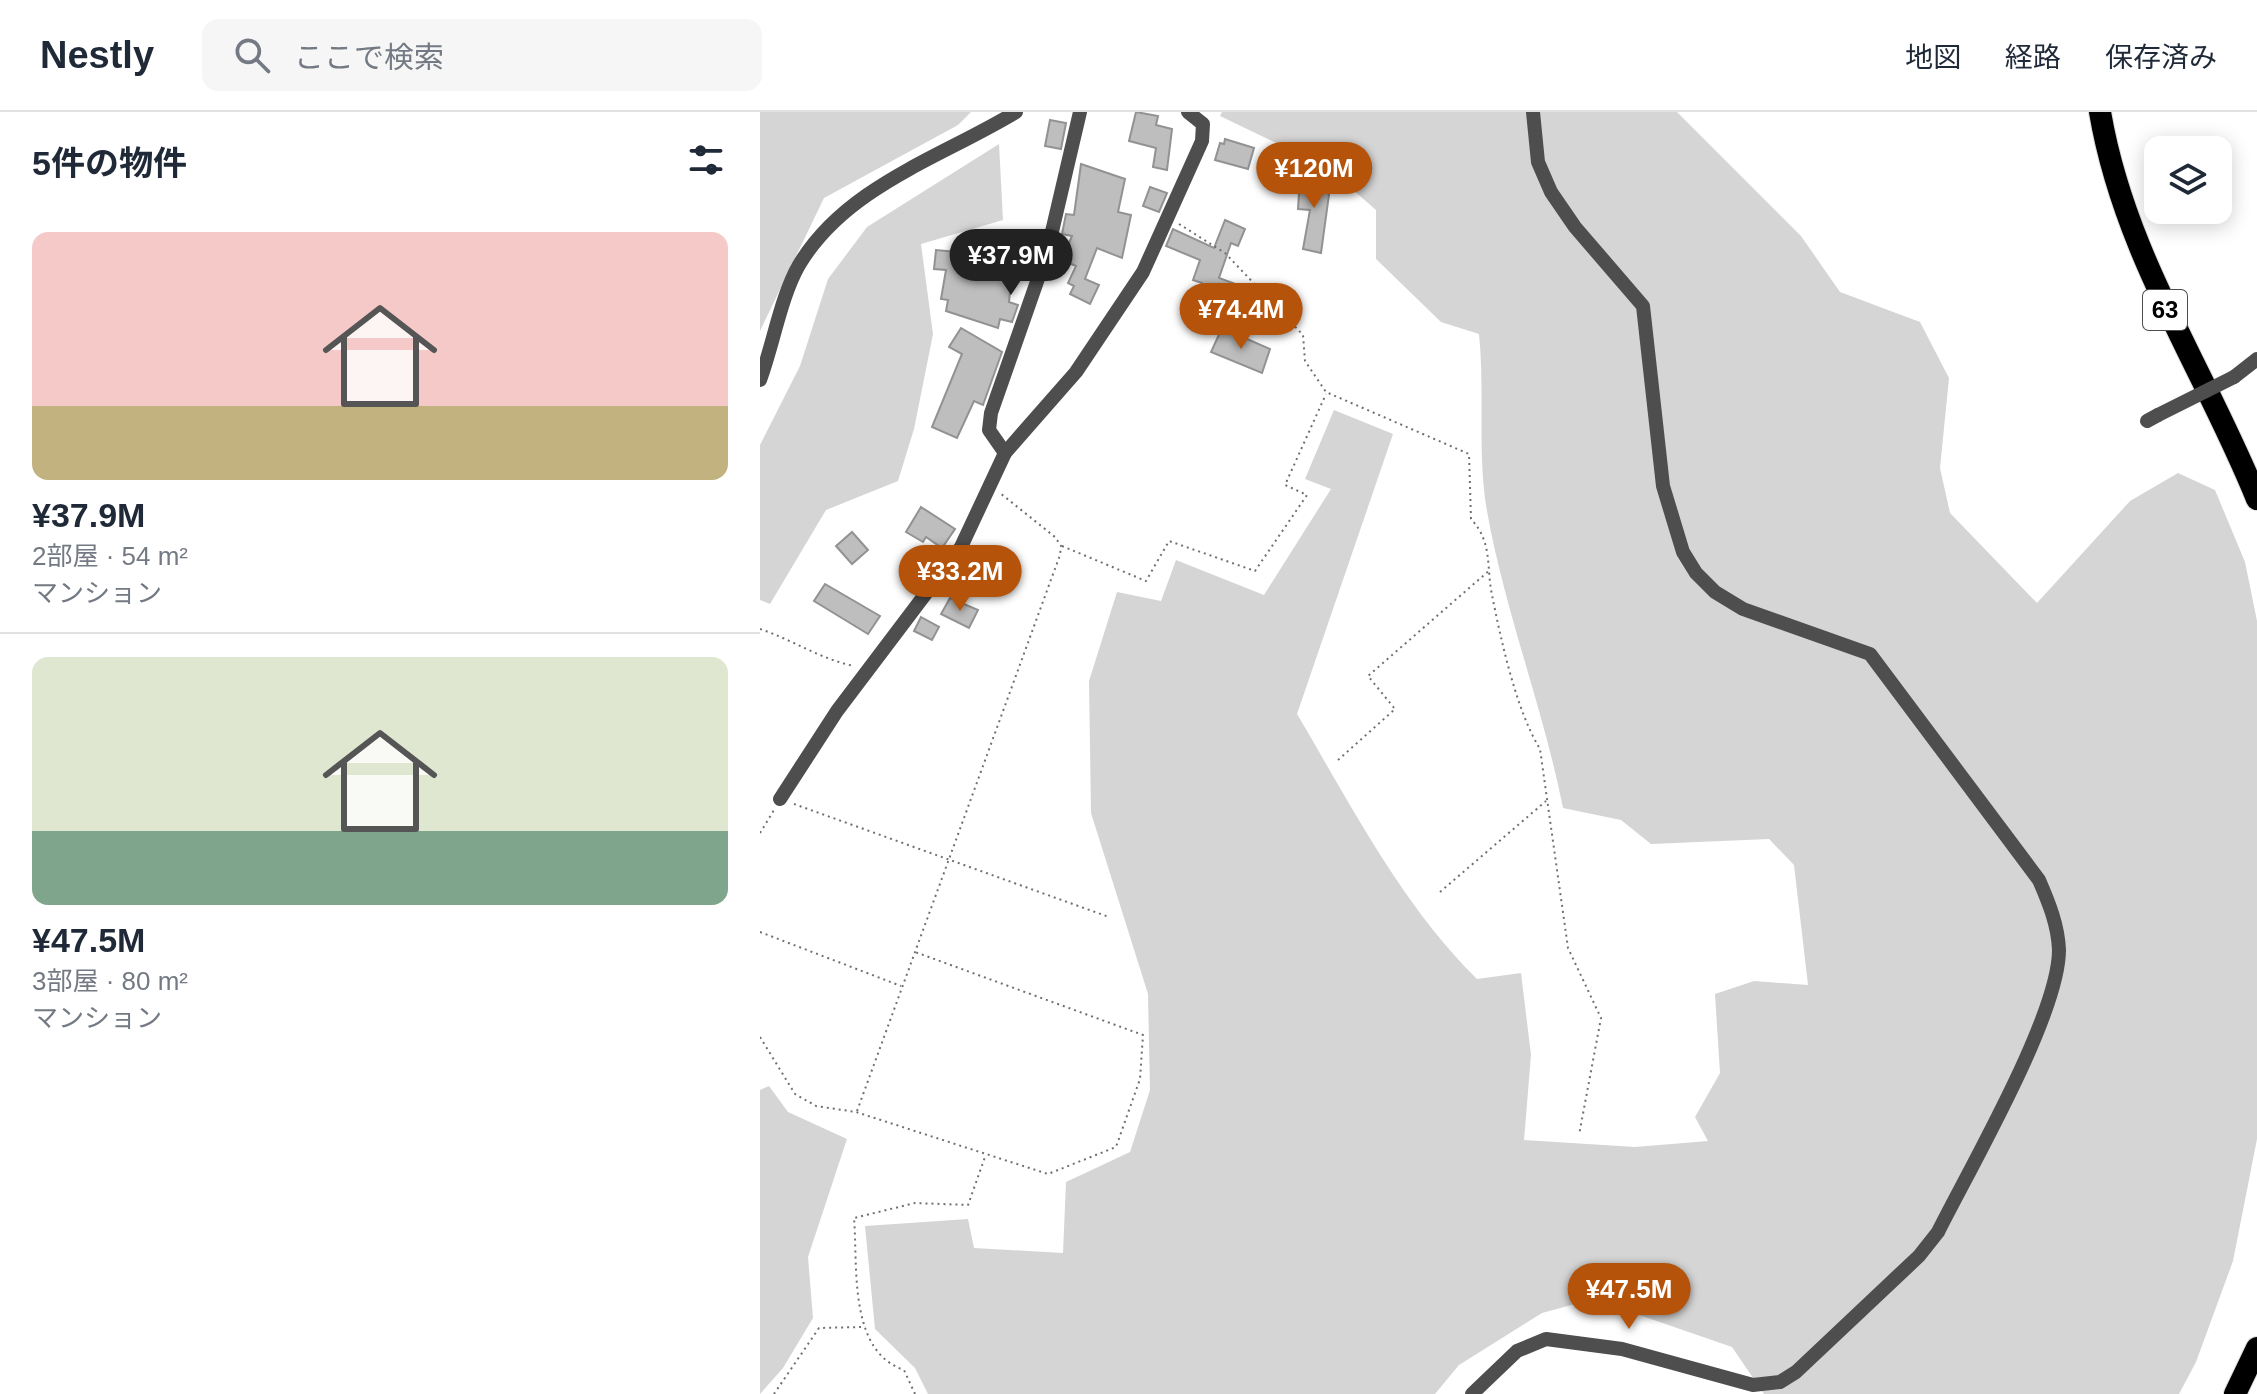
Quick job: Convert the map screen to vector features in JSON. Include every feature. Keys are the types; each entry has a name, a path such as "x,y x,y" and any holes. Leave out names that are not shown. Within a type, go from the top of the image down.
{"highway":[{"name":"63","path":"2100,112 2109,163 2145,265 2257,499"},
{"path":"2235,1394 2257,1348"},
{"path":"2246,1394 2257,1363"}],"street":[{"path":"760,380 798,266 824,232 877,188 1016,112"},
{"path":"1005,453 989,430 991,413 1047,253 1080,112"},
{"path":"780,799 868,669 927,597 961,547 992,487 1005,453 1076,372 1143,272 1204,133 1197,116 1188,112"},
{"path":"1472,1394 1517,1351 1546,1339 1622,1349 1753,1385 1780,1382 1796,1372 1919,1256 1938,1232 2022,1061 2053,990 2059,951 2053,912 2039,880 1870,654 1743,609 1715,592 1689,562 1675,529 1663,486 1643,306 1575,227 1551,192 1538,162 1533,112"},
{"path":"2153,418 2234,377 2257,359"}],"path":[{"path":"1168,217 1225,253 1303,335 1305,361 1326,392 1469,454 1469,511 1488,549 1494,603 1530,733 1540,749 1568,948 1601,1018 1579,1135"},
{"path":"992,487 1032,517 1061,546 1146,581 1169,541 1255,571 1307,495 1285,485 1326,392"},
{"path":"856,1112 1051,584 1061,546"},
{"path":"1338,760 1395,709 1368,676 1492,569"},
{"path":"760,629 799,642 826,660 868,669"},
{"path":"760,833 780,799 1109,917"},
{"path":"1440,892 1547,800"},
{"path":"760,932 903,986"},
{"path":"760,1037 795,1094 816,1106 856,1112 1048,1174 1116,1147 1140,1079 1143,1035 915,952"},
{"path":"915,1394 904,1370 887,1364 863,1326 854,1218 915,1203 968,1205 986,1156"},
{"path":"774,1394 819,1328 863,1326"}],"shaded area":[{"path":"760,112 971,112 958,125 824,198 760,331"},
{"path":"1222,112 1677,112 1801,236 1840,292 1920,322 1949,378 1940,468 1950,513 2037,603 2130,501 2178,473 2215,490 2245,562 2257,621 2257,1139 2233,1261 2196,1362 2179,1394 1764,1394 1732,1347 1593,1299 1542,1313 1459,1365 1435,1394 928,1394 915,1368 875,1329 865,1226 968,1219 974,1248 1063,1253 1066,1182 1130,1152 1150,1090 1148,994 1091,813 1089,681 1117,592 1161,601 1176,560 1264,595 1331,489 1305,479 1334,410 1393,434 1297,714 1401,886 1450,950 1477,979 1521,973 1531,1055 1524,1140 1635,1147 1708,1141 1695,1117 1720,1073 1715,994 1754,981 1808,985 1794,865 1769,839 1651,844 1621,820 1563,808 1487,511 1482,468 1479,334 1441,322 1376,259 1376,210 1328,168 1220,116"},
{"path":"999,144 1003,220 921,244 933,334 914,429 898,481 826,510 770,604 760,600 760,445 800,366 828,279 867,227"},
{"path":"769,1086 788,1112 847,1139 808,1257 813,1318 783,1368 760,1394 760,1090"}],"building":[{"path":"1136,112 1158,116 1156,125 1172,129 1167,170 1153,167 1156,148 1129,141"},
{"path":"1050,120 1066,123 1061,149 1045,146"},
{"path":"1225,139 1254,148 1248,169 1215,160 1220,143 1224,144"},
{"path":"1081,164 1125,179 1118,212 1131,215 1122,258 1097,248 1085,279 1099,285 1090,304 1070,294 1074,286 1068,283 1076,266 1062,260 1072,236 1062,234 1066,214 1074,215"},
{"path":"1300,177 1331,180 1321,253 1303,249 1310,210 1298,209"},
{"path":"1150,187 1167,193 1159,212 1143,206"},
{"path":"1225,220 1245,229 1238,246 1231,243 1219,278 1249,289 1239,313 1198,295 1202,283 1193,280 1200,260 1166,246 1173,229 1214,248"},
{"path":"987,239 1009,239 1009,251 1023,250 1024,272 1012,272 1009,302 1018,305 1012,322 1000,319 998,328 946,311 948,300 941,299 946,270 934,269 936,250 957,252 956,261 988,263"},
{"path":"961,328 1002,352 983,405 974,401 957,438 932,427 962,354 949,347"},
{"path":"1222,328 1270,349 1262,373 1211,352"},
{"path":"921,507 955,529 942,548 926,537 923,542 906,532"},
{"path":"852,532 868,550 852,564 836,546"},
{"path":"825,584 880,616 868,634 814,601"},
{"path":"950,598 978,610 969,628 941,614"},
{"path":"921,617 939,627 932,640 914,631"}]}
